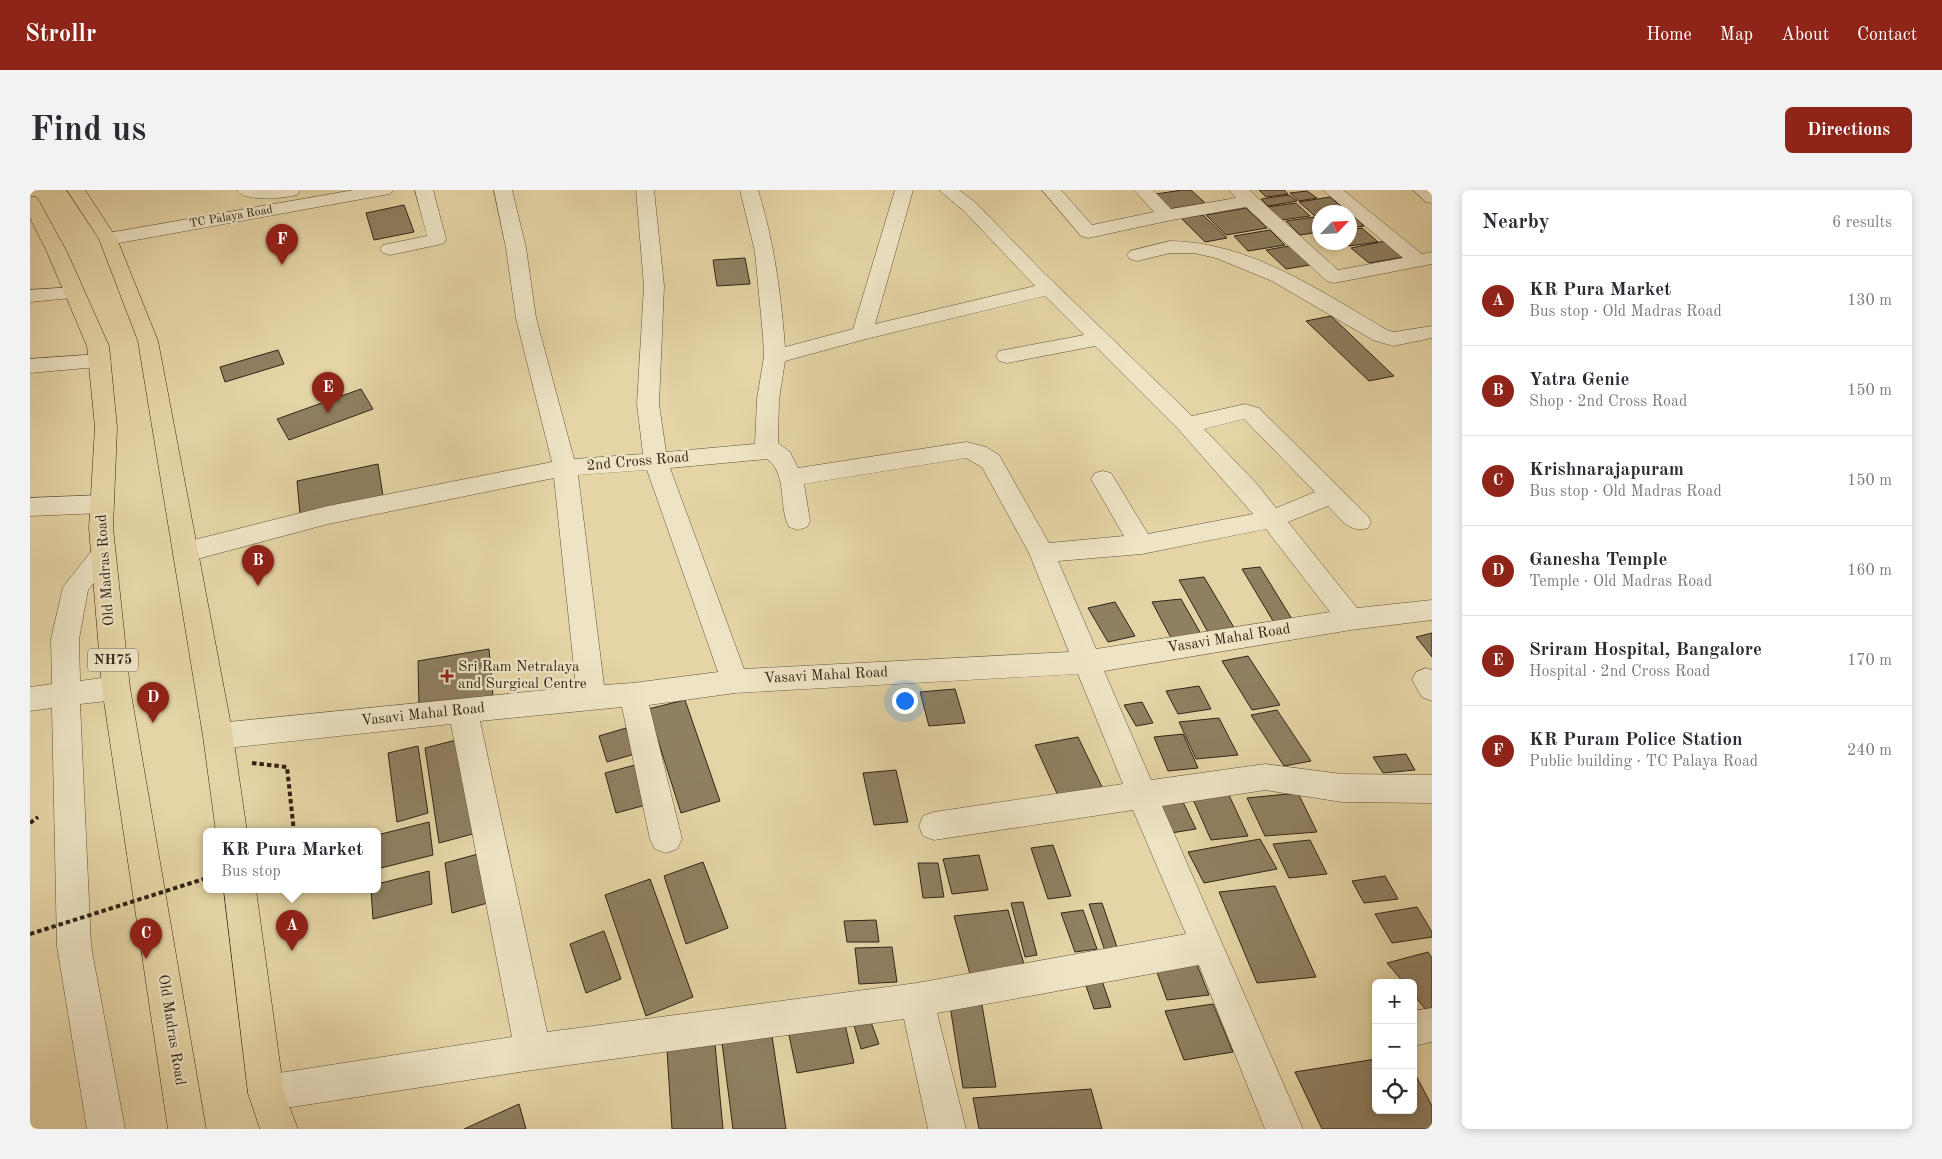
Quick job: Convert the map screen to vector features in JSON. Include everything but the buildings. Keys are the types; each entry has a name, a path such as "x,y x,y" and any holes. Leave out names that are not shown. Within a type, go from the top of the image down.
{"highway":[{"path":"76,190 108,239 148,341 220,748 231,828"},
{"name":"Old Madras Road","path":"30,201 57,252 98,346 106,427 101,528 116,688 187,1129"},
{"path":"240,893 266,1093 279,1129"}],"street":[{"path":"246,190 254,194 297,190"},
{"name":"TC Palaya Road","path":"108,239 384,190"},
{"path":"390,249 437,239 424,190"},
{"path":"503,190 516,248 526,318 565,468 591,697"},
{"path":"645,190 654,286 648,404 655,460 735,681"},
{"path":"749,190 756,213 771,295 775,357 768,399 766,446 782,458 791,478 798,521"},
{"path":"862,332 904,190"},
{"path":"948,190 970,207 1187,425 1249,491 1351,619"},
{"path":"1051,190 1088,232 1244,196 1334,277 1425,260"},
{"path":"1143,190 1167,215"},
{"path":"1332,190 1425,260"},
{"path":"1422,190 1432,198"},
{"path":"1137,255 1172,247 1197,248 1226,254 1308,292 1380,335 1393,339 1432,332"},
{"path":"775,357 862,332 1050,289"},
{"path":"30,296 74,293"},
{"path":"1007,356 1100,339"},
{"path":"30,366 100,361"},
{"path":"1187,425 1245,411 1250,413 1359,522"},
{"name":"2nd Cross Road","path":"186,552 328,515 565,468 655,460 760,454 766,446"},
{"path":"791,478 966,450 978,453 991,461 1042,553 1142,795 1284,1129"},
{"path":"1103,479 1142,545"},
{"path":"1042,553 1142,545 1272,519 1332,495"},
{"path":"30,507 102,504"},
{"path":"103,555 76,587 66,639 66,749 74,946 106,1129"},
{"name":"Vasavi Mahal Road","path":"220,748 463,710 591,697 633,695 735,681 1088,662 1351,619 1428,616"},
{"path":"30,698 116,688"},
{"path":"633,695 666,839"},
{"path":"463,710 533,1052"},
{"path":"934,826 1265,777 1342,788 1432,788"},
{"path":"266,1093 533,1052 917,1000 1208,947"},
{"path":"917,1000 947,1129"},
{"path":"1417,1028 1432,1025"}],"path":[{"path":"220,748 286,768 294,828"},
{"path":"30,934 203,879"}],"place":[{"name":"KR Puram Police Station","path":"282,265"},
{"name":"Sriram Hospital, Bangalore","path":"328,413"},
{"name":"Yatra Genie","path":"258,586"},
{"name":"Sri Ram Netralaya and Surgical Centre","path":"447,676"},
{"name":"Ganesha Temple","path":"153,723"},
{"name":"KR Pura Market","path":"292,951"},
{"name":"Krishnarajapuram","path":"146,959"}]}
